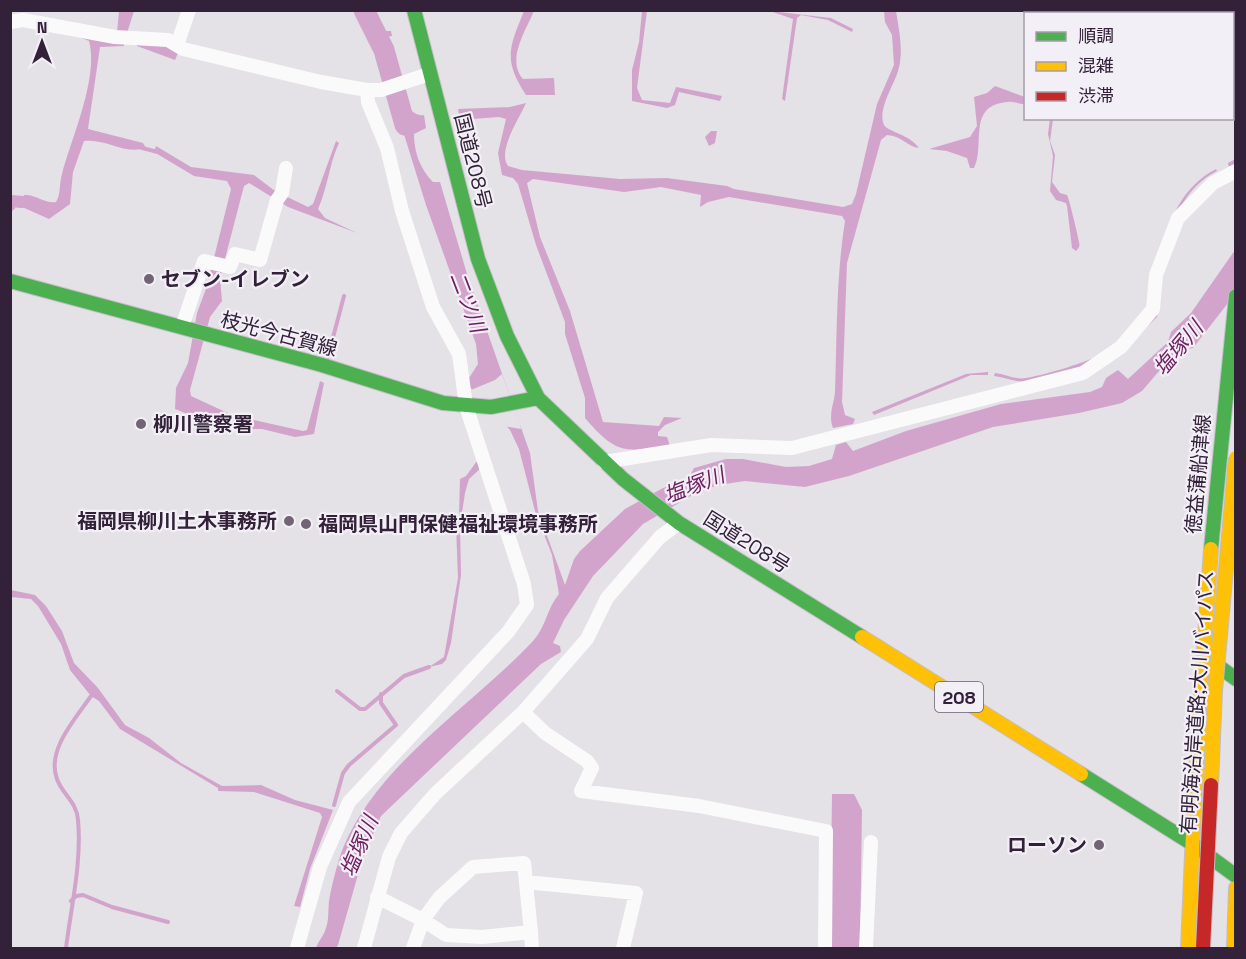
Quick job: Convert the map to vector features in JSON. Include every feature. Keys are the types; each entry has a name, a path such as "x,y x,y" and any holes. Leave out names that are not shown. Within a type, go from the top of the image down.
{"main road":[{"name":"国道208号","path":"414,10 478,259 507,336 538,398 623,479 679,523 1191,843 1236,876"},
{"name":"枝光今古賀線","path":"10,281 324,365 395,389 471,407 538,398"},
{"name":"徳益蒲船津線","path":"1188,948 1191,843 1203,655 1217,465 1236,296"},
{"name":"有明海沿岸道路;大川バイパス","path":"1203,948 1215,691 1236,458"},
{"path":"1203,655 1236,679"},
{"path":"1234,948 1236,888"}],"street":[{"path":"58,25 62,10"},
{"path":"177,45 189,10"},
{"path":"10,22 23,20 121,37 168,40 177,45 300,77 367,90 387,88 429,74"},
{"path":"297,948 320,867 349,802 508,632 527,605 524,585 471,407 459,354 433,308 402,211 387,148 368,102 367,90"},
{"path":"187,328 204,261 230,267 235,254 260,260 286,168"},
{"path":"604,462 711,445 792,448 1083,373 1121,347 1153,309 1156,275 1178,218 1213,183 1236,171"},
{"path":"364,948 389,857 401,833 435,794 523,712 587,639 607,598 660,537 679,523"},
{"path":"523,712 545,733 587,761 592,768 581,791 699,806 826,831 825,948"},
{"path":"866,948 871,842"},
{"path":"413,948 423,920 439,898 473,867 524,863 532,948"},
{"path":"526,882 636,893 623,948"},
{"path":"377,897 423,920 446,935 482,937 531,932"}],"water":[{"path":"119,11 134,11 127,33 117,33"},
{"path":"354,11 369,11 377,31 391,31 392,36 385,37 394,73 391,74 381,53"},
{"path":"524,11 534,11 519,45 516,63 518,71 523,79 554,78 555,95 526,95 514,72 511,63 512,45"},
{"path":"642,11 647,11 637,88 642,100 670,103 676,87 722,96 720,101 679,92 675,105 667,108 632,101 632,70 639,42"},
{"path":"770,11 831,18 853,29 852,32 828,20 801,15 797,18 785,101 782,99 793,19"},
{"path":"884,11 896,11 901,49 900,64 884,105 882,119 886,127 910,139 919,148 892,136 887,135 881,140 847,263 842,402 845,415 855,419 853,424 833,428 831,419 835,392 838,285 845,221 842,216 729,197 708,202 700,207 701,195 661,187 624,192 533,179 527,183 540,237 570,311 603,422 659,426 664,417 682,418 665,425 658,432 658,436 667,437 670,446 631,450 614,445 585,418 585,398 565,334 565,322 536,245 518,184 513,178 502,175 498,153 506,119 499,117 460,120 458,109 510,107 526,103 510,135 505,152 508,166 522,170 620,179 667,178 727,186 843,207 852,204 856,194 877,104 894,65 892,35 885,22"},
{"path":"72,34 124,41 124,46 100,47 88,129 143,143 146,148 138,150 84,141 73,172 70,204 49,219 20,206 24,195 52,202 56,202 59,196 62,174 83,108 90,72 89,41"},
{"path":"136,41 165,45 178,53 175,60 137,46"},
{"path":"995,86 1024,97 1024,104 1007,102 994,105 986,111 980,128 974,168 970,168 967,158 947,151 929,149 970,137 977,126 974,97 987,93"},
{"name":"塩塚川","path":"402,97 414,112 424,115 426,128 414,134 417,154 428,177 433,182 440,182 467,274 530,453 538,511 565,585 574,559 580,551 625,509 663,488 687,481 694,468 726,459 743,459 786,467 809,466 832,459 836,445 846,442 853,451 906,431 1001,404 1090,392 1102,387 1106,378 1118,370 1128,379 1168,342 1171,332 1191,313 1235,250 1235,294 1193,348 1177,350 1142,391 1122,403 1079,413 993,427 849,476 805,487 745,481 718,485 696,493 643,524 593,576 564,620 553,643 560,646 561,652 541,664 381,816 363,857 338,945 336,948 316,948 327,925 330,894 341,854 359,817 379,789 403,762 533,641 559,594 552,555 535,511 519,449 510,430 469,386 469,378 478,364 476,344 426,205 393,99"},
{"path":"1050,120 1053,120 1050,141 1055,155 1052,182 1060,193 1067,195 1079,244 1076,251 1072,248 1066,203 1056,200 1050,191 1053,156 1048,134"},
{"path":"711,131 717,131 715,143 709,146 705,137"},
{"path":"336,141 339,143 318,209 325,218 357,233 288,207 249,183 244,186 220,278 222,301 210,317 190,390 191,396 232,415 303,431 307,430 320,381 324,383 314,434 295,437 262,429 226,429 175,409 176,388 188,363 197,313 207,286 231,189 227,181 194,176 154,152 156,146 191,167 254,175 275,191 308,207 313,204"},
{"path":"1216,169 1217,171 1196,186 1181,206 1165,242 1154,271 1152,286 1157,317 1143,330 1128,342 1098,360 1064,372 1022,381 994,376 995,373 1022,378 1077,364 1115,348 1145,328 1155,312 1149,280 1172,217 1190,189"},
{"path":"988,372 988,375 971,375 874,415 872,412 966,374"},
{"path":"477,461 481,468 469,479 460,526 461,575 451,643 446,660 442,664 429,667 444,657 458,578 456,526 459,515 460,479 466,476"},
{"path":"11,590 35,595 46,606 62,631 74,663 98,688 125,725 149,738 181,763 222,786 261,785 295,800 333,810 310,869 300,907 294,906 322,817 320,813 254,792 218,791 218,788 120,729 99,701 91,696 70,670 61,644 38,606 31,599 11,597"},
{"path":"832,794 854,794 862,810 860,948 830,948"}],"pier":[{"path":"502,374 521,429 503,426 473,397 471,390 495,380"}],"waterway":[{"name":"二ツ川","path":"364,10 384,50 405,125"},
{"path":"142,148 158,152"},
{"path":"1230,164 1236,161"},
{"path":"10,205 11,201 22,202"},
{"path":"327,360 344,296"},
{"path":"337,691 360,709 365,709 404,676 429,667"},
{"path":"334,805 343,773 349,765 396,725 381,703 381,694"},
{"path":"66,948 79,852 79,836 75,808 57,779 56,757 64,735 91,696"},
{"path":"71,901 76,896 83,895 112,907 168,922"}],"traffic: fast":[{"path":"414,10 478,259 507,336 538,398 623,479 679,523 862,637"},
{"path":"10,281 322,365 443,403 491,407 538,398"},
{"path":"1211,549 1236,296"},
{"path":"1207,658 1236,679"},
{"path":"1081,774 1191,843 1236,876"}],"traffic: slow":[{"path":"1211,785 1215,691 1236,458"},
{"path":"1188,948 1195,785 1211,549"},
{"path":"862,637 1081,774"},
{"path":"1234,948 1236,888"}],"traffic: jam":[{"path":"1203,948 1211,785"}],"place":[{"name":"セブン-イレブン","path":"149,279"},
{"name":"柳川警察署","path":"141,424"},
{"name":"福岡県柳川土木事務所","path":"289,521"},
{"name":"福岡県山門保健福祉環境事務所","path":"306,524"},
{"name":"ローソン","path":"1099,845"}]}
